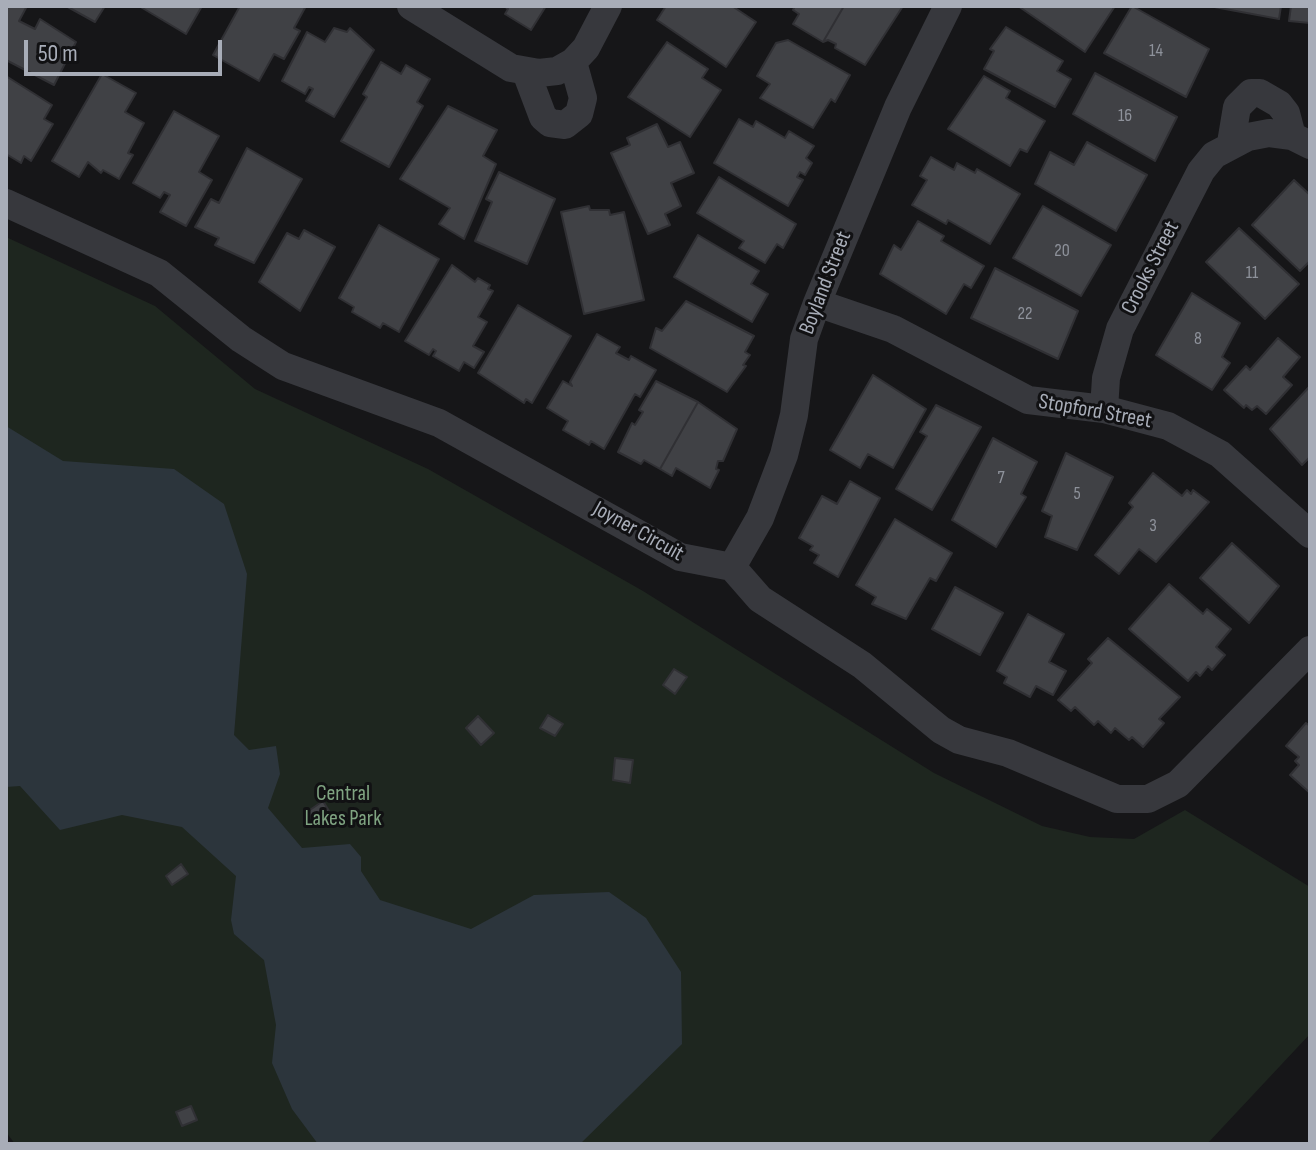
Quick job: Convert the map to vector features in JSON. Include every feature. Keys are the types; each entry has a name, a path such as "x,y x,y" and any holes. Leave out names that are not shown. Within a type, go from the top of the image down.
{"street":[{"path":"411,6 495,60 526,72 557,71 573,62 586,48 608,6"},
{"name":"Boyland Street","path":"732,567 760,518 784,455 794,415 804,339 817,303 881,145 948,6"},
{"path":"526,72 543,117 550,123 565,125 582,107 582,89 573,62"},
{"name":"Crooks Street","path":"1231,143 1237,107 1251,93 1260,93 1279,104 1301,140"},
{"name":"Crooks Street","path":"1104,409 1111,355 1120,329 1201,171 1231,143 1269,133 1301,140"},
{"name":"Joyner Circuit","path":"6,203 159,273 241,339 283,366 439,423 680,557 732,567"},
{"name":"Stopford Street","path":"817,303 893,329 1028,400 1104,409 1168,426 1220,454 1310,534"},
{"path":"732,567 760,599 862,665 941,730 959,740 1008,753 1117,799 1131,801 1157,796 1178,784 1310,650"}],"green space":[{"name":"Central Lakes Park","path":"6,237 155,306 255,389 428,469 643,591 934,773 1042,826 1090,837 1134,839 1185,810 1310,887 1310,1034 1207,1144 15,1144 6,1132"}],"shaded area":[{"path":"6,426 63,461 174,469 224,504 247,574 234,735 249,750 276,746 280,774 268,808 302,848 350,844 361,857 361,871 380,900 471,929 534,895 609,892 646,918 681,972 682,1044 580,1144 318,1144 292,1109 272,1063 276,1025 264,960 234,934 231,920 236,876 182,827 122,815 60,830 20,786 6,787"}],"building":[{"path":"6,6 27,6 19,21 35,29 40,19 76,42 54,85 6,60"},
{"path":"66,6 105,6 95,22"},
{"path":"139,6 202,6 186,34"},
{"path":"240,6 306,6 294,28 300,31 284,59 274,54 259,81 213,55"},
{"path":"504,6 546,6 531,30 505,14 508,9"},
{"path":"666,6 732,6 756,22 726,67 657,20"},
{"path":"795,6 844,6 823,42 793,24 799,14 793,10"},
{"path":"844,6 903,6 865,65 835,48 836,44 828,40 823,42"},
{"path":"1018,6 1115,6 1085,52"},
{"path":"1132,6 1209,49 1186,97 1104,53"},
{"path":"1209,6 1281,6 1279,19"},
{"path":"1291,6 1310,6 1310,23 1289,21"},
{"path":"1006,27 1063,61 1057,71 1071,79 1055,107 984,69 994,51 990,49"},
{"path":"334,28 347,32 350,28 374,50 334,117 306,101 313,89 309,87 305,94 282,81 307,32 325,42"},
{"path":"788,40 850,75 835,102 831,99 813,128 760,98 770,84 757,76 776,43"},
{"path":"667,42 708,69 702,78 721,90 690,137 628,97"},
{"path":"381,62 401,74 406,65 430,79 417,102 423,106 389,167 341,141 367,97 363,94"},
{"path":"1095,73 1177,117 1155,161 1073,114"},
{"path":"102,74 136,93 125,112 144,123 128,153 133,155 119,179 103,170 101,173 88,162 79,177 52,161"},
{"path":"6,76 52,105 44,119 53,124 31,161 24,156 21,163 6,154"},
{"path":"984,76 1010,91 1006,98 1045,121 1027,152 1020,149 1010,166 948,129"},
{"path":"448,106 497,130 483,156 496,164 464,239 439,224 450,208 400,179"},
{"path":"174,111 219,136 199,172 212,180 186,226 160,212 170,195 164,192 160,198 133,183"},
{"path":"739,119 753,127 756,121 785,138 789,131 814,146 806,158 812,163 805,175 800,172 797,177 803,180 788,206 714,163"},
{"path":"657,124 668,147 680,142 694,173 671,183 681,206 665,214 670,225 648,234 611,153 630,145 627,138"},
{"path":"1087,142 1147,175 1116,231 1035,184 1050,152 1074,165"},
{"path":"247,148 302,179 254,263 215,245 219,238 195,227 211,199 219,203"},
{"path":"931,157 954,170 957,163 975,173 977,169 1020,194 990,244 948,220 946,224 912,205 927,180 920,176"},
{"path":"499,172 555,199 527,264 475,241 492,202 486,199"},
{"path":"719,177 796,224 783,248 777,244 765,263 739,248 744,241 697,213"},
{"path":"1294,180 1310,195 1310,261 1300,271 1252,225"},
{"path":"589,206 590,210 609,210 610,215 624,212 644,300 584,314 561,212"},
{"path":"1043,206 1111,245 1081,296 1013,258"},
{"path":"918,221 944,236 941,241 984,266 971,288 964,284 946,314 880,274 894,245 901,250"},
{"path":"379,225 439,259 399,332 383,323 380,328 352,312 354,307 339,298"},
{"path":"1239,228 1299,284 1265,319 1206,262"},
{"path":"304,230 335,247 300,311 259,282 287,233 299,239"},
{"path":"698,235 759,271 751,284 768,294 752,322 674,277"},
{"path":"452,265 475,282 478,278 490,285 488,289 493,291 478,317 487,322 473,346 484,352 474,368 464,362 459,371 433,356 436,351 433,349 429,355 405,341"},
{"path":"995,268 1078,311 1058,359 971,318"},
{"path":"1192,293 1240,323 1222,357 1230,363 1212,390 1156,355"},
{"path":"686,301 754,336 745,352 750,355 743,365 746,366 727,392 650,348 656,328 662,331"},
{"path":"518,305 571,336 532,403 526,399 524,403 478,373"},
{"path":"597,334 620,347 616,353 629,360 631,356 656,370 640,397 635,394 604,449 591,441 589,445 563,430 568,421 547,408 563,381 572,386 570,382"},
{"path":"1278,338 1300,357 1283,377 1292,385 1266,414 1257,406 1252,410 1246,405 1244,408 1224,390 1246,366 1250,370"},
{"path":"873,375 926,409 893,468 868,454 860,468 830,450"},
{"path":"656,381 698,402 660,469 644,460 641,464 618,452 632,423 635,425 643,412 639,410"},
{"path":"1310,386 1310,457 1302,465 1270,429"},
{"path":"698,402 737,429 723,461 718,461 716,469 719,470 710,488 676,468 672,476 660,469"},
{"path":"936,405 981,427 932,510 896,489 927,436 920,432"},
{"path":"993,438 1037,462 1021,494 1026,497 996,547 952,520"},
{"path":"1066,453 1113,477 1077,550 1045,537 1052,516 1042,511"},
{"path":"1153,473 1182,496 1187,490 1191,494 1193,490 1209,502 1156,562 1139,549 1119,574 1095,555 1133,507 1129,503"},
{"path":"850,481 880,498 838,577 814,563 819,555 810,550 813,546 799,538 822,496 837,504"},
{"path":"895,519 952,553 936,581 930,578 906,619 872,604 876,597 856,585"},
{"path":"1232,543 1279,586 1249,623 1200,578"},
{"path":"1169,584 1203,614 1207,609 1231,629 1216,647 1225,655 1212,670 1208,666 1200,676 1196,672 1188,681 1129,629"},
{"path":"955,587 1003,613 980,655 932,629"},
{"path":"1028,614 1064,634 1049,662 1066,671 1053,695 1036,686 1030,697 1004,683 1007,677 997,671"},
{"path":"1108,638 1180,697 1159,719 1164,723 1143,747 1115,728 1111,733 1098,721 1094,725 1075,707 1071,711 1058,700 1092,663 1088,659"},
{"path":"674,669 687,677 675,694 663,685"},
{"path":"548,715 563,724 555,736 540,728"},
{"path":"478,716 494,733 481,745 466,728"},
{"path":"1306,723 1310,726 1310,793 1290,775 1299,765 1295,761 1299,757 1286,746"},
{"path":"615,758 633,760 630,783 613,780"},
{"path":"323,801 329,811 314,822 307,812"},
{"path":"181,864 188,874 172,885 166,876"},
{"path":"191,1106 197,1120 182,1126 176,1112"}]}
